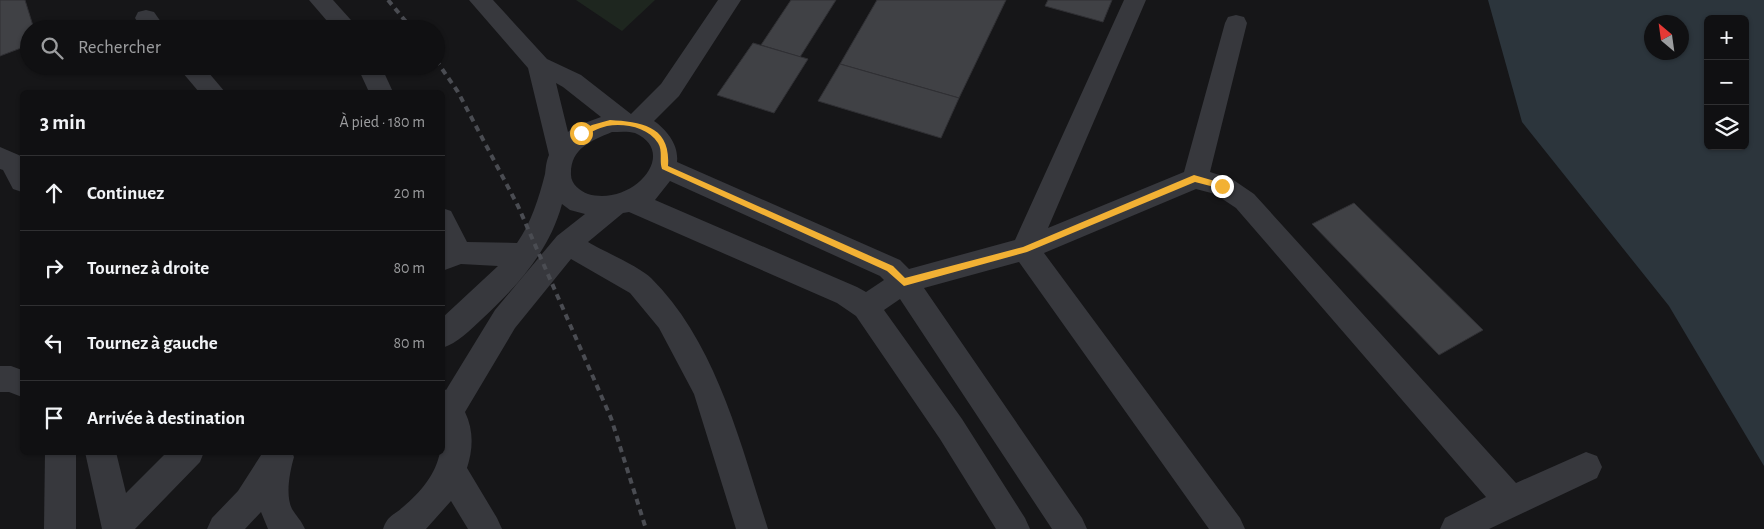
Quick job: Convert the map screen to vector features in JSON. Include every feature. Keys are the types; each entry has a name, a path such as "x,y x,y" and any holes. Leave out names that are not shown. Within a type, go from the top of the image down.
{"street":[{"path":"320,0 339,20"},
{"path":"399,529 424,510 440,491 451,472 457,449 457,435 456,428 446,406 505,319 568,244 622,203 652,187 664,167 665,154 661,141 651,131 631,123 572,81 539,64 480,0"},
{"path":"445,333 506,275 533,242 544,221 559,164 570,142 581,133 595,127 610,123 631,123 670,90 730,0"},
{"path":"1024,250 1135,0"},
{"path":"1194,178 1236,23"},
{"path":"539,64 559,164 561,187 570,197 582,203 598,206 622,203 848,295 866,306 951,429 1014,529"},
{"path":"197,75 211,90"},
{"path":"374,75 381,90"},
{"path":"0,157 12,163 20,178"},
{"path":"664,167 890,268 904,282 1071,529"},
{"path":"866,306 904,282 1024,250 1194,178 1222,186 1245,202 1511,500"},
{"path":"445,229 451,257 523,255"},
{"path":"568,244 640,285 670,319 708,390 752,529"},
{"path":"1024,250 1229,529"},
{"path":"0,379 20,383"},
{"path":"60,529 61,455"},
{"path":"101,455 117,526"},
{"path":"117,526 186,455"},
{"path":"223,529 249,502 279,455"},
{"path":"279,455 272,482 275,506 286,526 290,529"},
{"path":"1456,529 1511,500 1586,467"},
{"path":"451,472 486,529"}],"shaded area":[{"path":"576,0 655,0 622,31"},
{"path":"1488,0 1764,0 1764,466 1669,306 1522,122"}],"building":[{"path":"0,0 25,0 31,20 20,20 20,48 0,56"},
{"path":"791,0 836,0 800,57 761,45"},
{"path":"877,0 1006,0 959,98 840,64"},
{"path":"1048,0 1112,0 1103,22 1045,6"},
{"path":"753,43 808,59 774,113 717,95"},
{"path":"840,64 959,98 941,138 818,101"},
{"path":"1354,203 1483,330 1439,355 1312,224"}],"railway":[{"path":"388,0 405,20"},
{"path":"445,73 458,92 518,206 611,418 646,529"}],"route":[{"path":"581,133 610,123 626,122 636,124 651,131 661,141 665,154 664,167 890,268 904,282 1024,250 1194,178 1222,186"}]}
